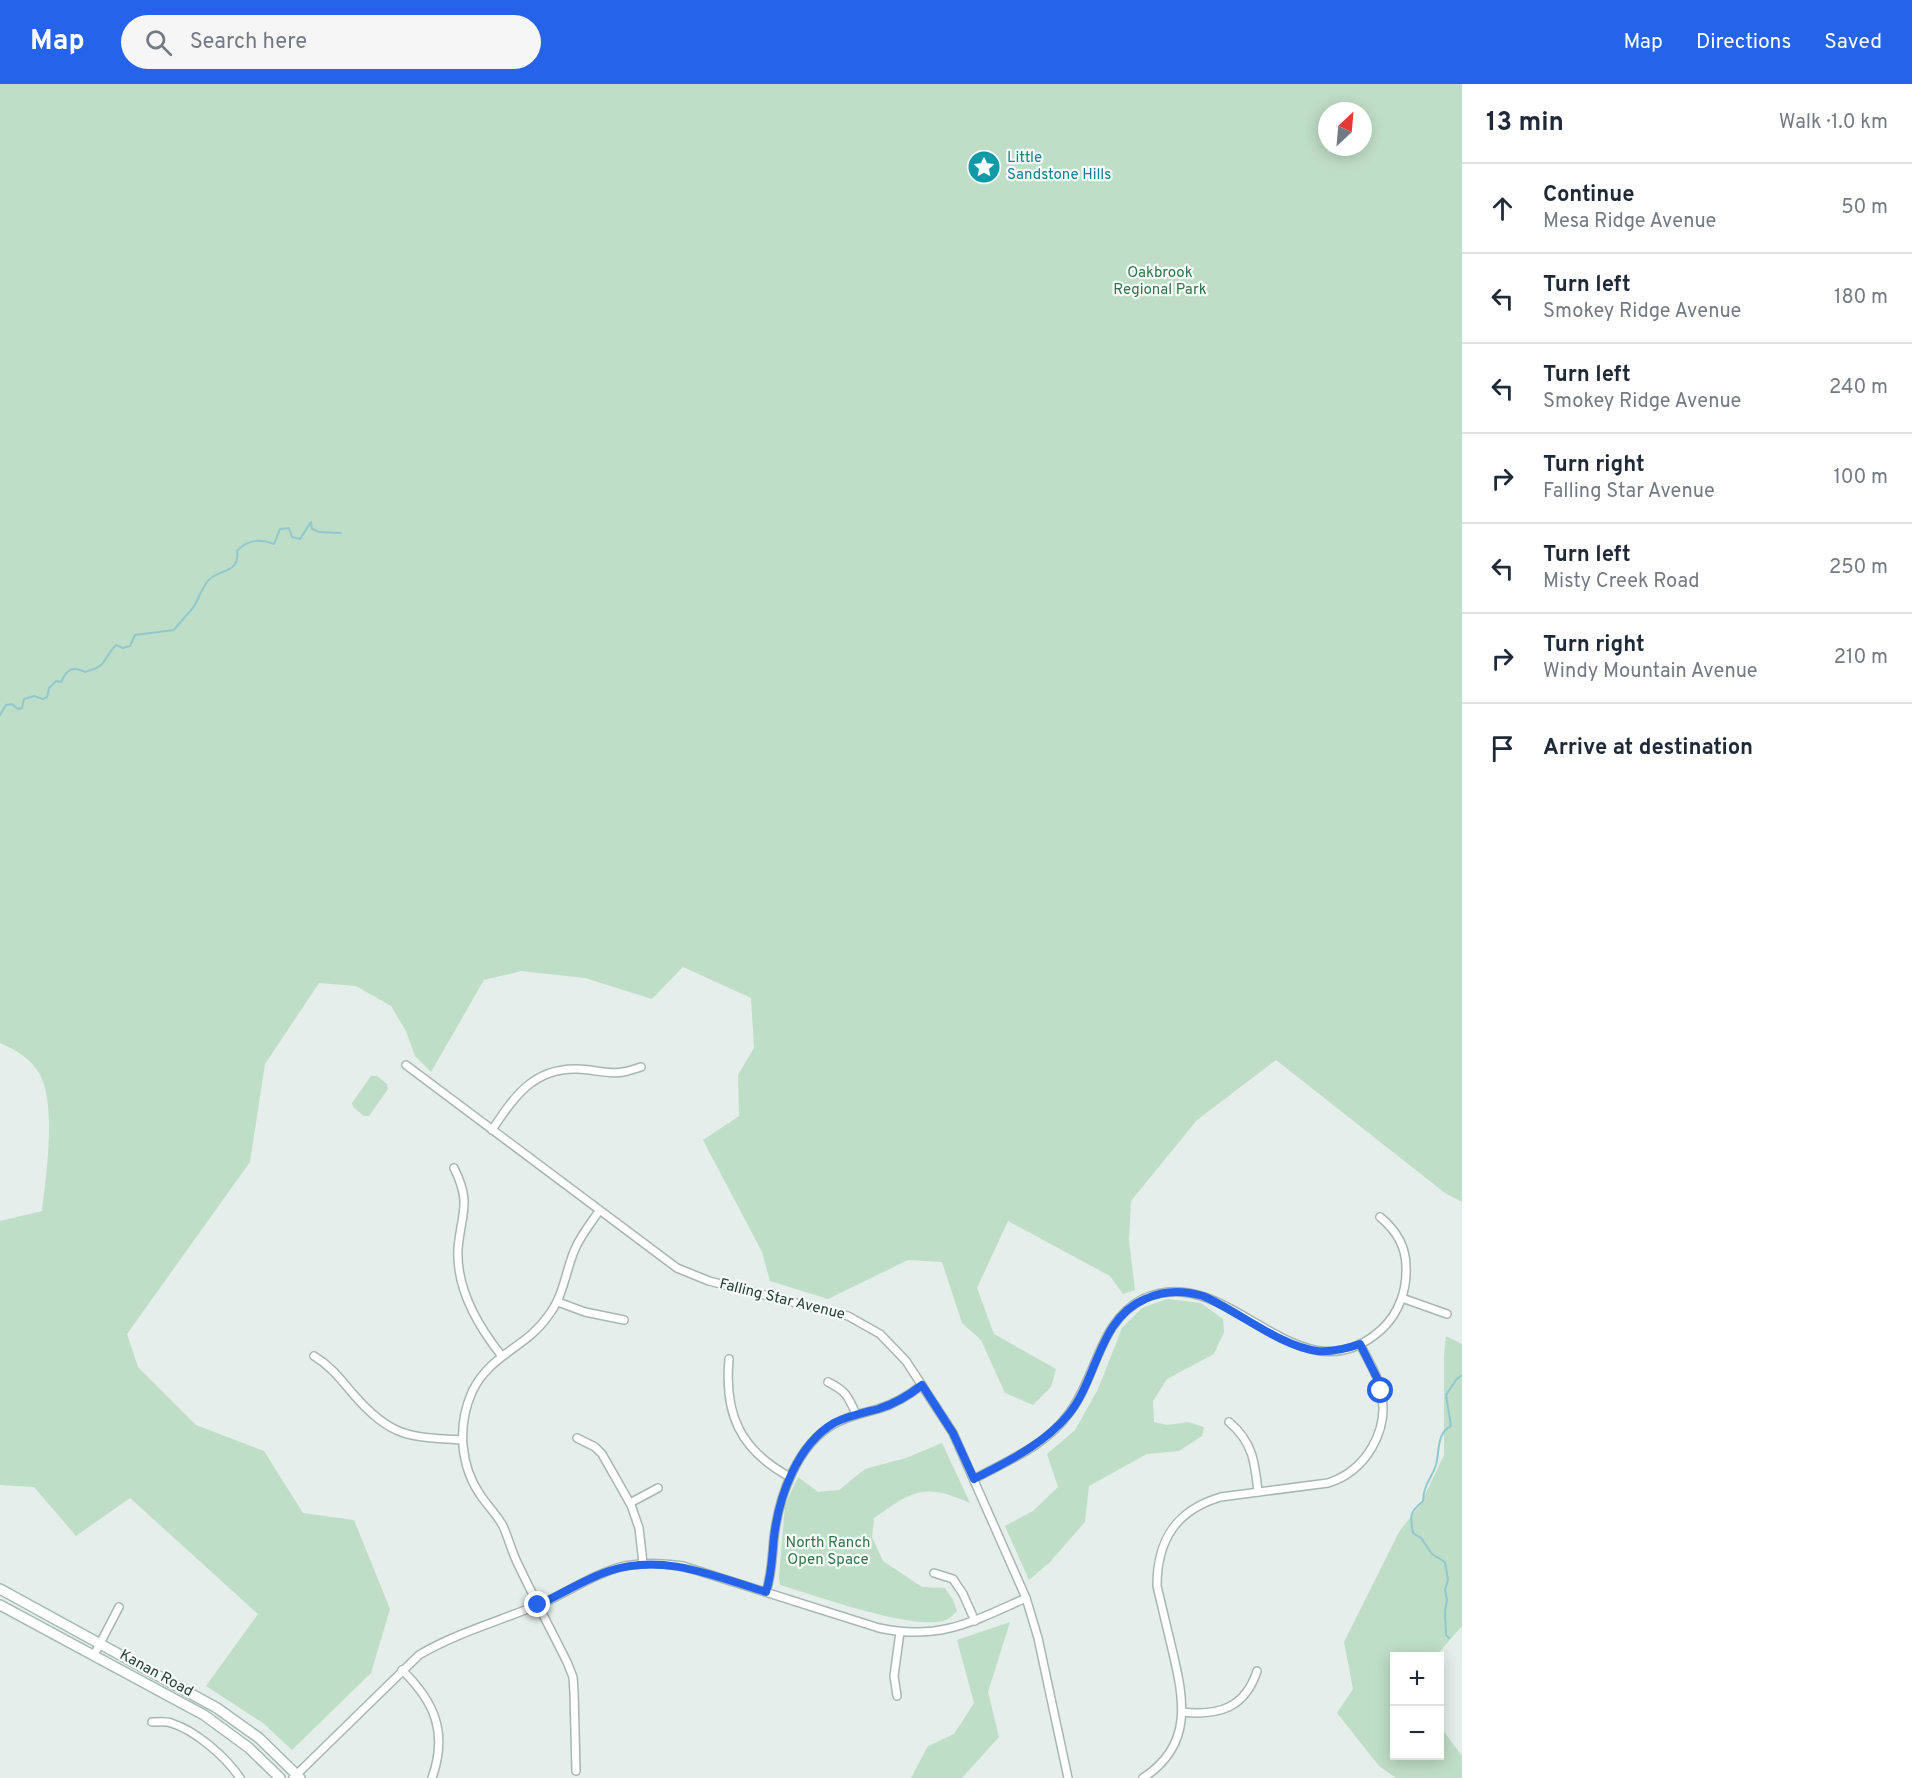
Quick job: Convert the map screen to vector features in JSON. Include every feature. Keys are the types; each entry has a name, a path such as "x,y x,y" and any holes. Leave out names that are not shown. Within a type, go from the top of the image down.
{"main road":[{"name":"Kanan Road","path":"0,1589 217,1708 259,1738 296,1777"},
{"name":"Kanan Road","path":"0,1605 204,1715 249,1748 280,1778"}],"street":[{"name":"Falling Star Avenue","path":"406,1065 599,1211 690,1275 834,1312 861,1322 880,1334 895,1348 953,1433 1026,1598 1038,1638 1068,1778"},
{"path":"492,1130 519,1092 532,1081 548,1073 578,1069 622,1073 641,1067"},
{"path":"454,1168 463,1186 465,1201 458,1251 461,1280 481,1327 501,1355"},
{"path":"576,1771 573,1677 516,1559 503,1526 472,1480 465,1461 462,1440 464,1415 472,1392 484,1372 501,1355 536,1330 548,1317 558,1302 575,1248 599,1211"},
{"path":"974,1479 1032,1448 1058,1427 1081,1395 1113,1325 1131,1307 1152,1295 1177,1291 1203,1296 1290,1343 1307,1349 1333,1351 1360,1344 1384,1326 1394,1314 1402,1298 1407,1275 1404,1251 1392,1227 1380,1217"},
{"path":"1402,1298 1447,1314"},
{"path":"558,1302 585,1312 624,1320"},
{"path":"1143,1778 1161,1763 1171,1748 1179,1732 1182,1712 1182,1689 1158,1586 1157,1569 1161,1550 1174,1526 1196,1507 1221,1497 1331,1482 1353,1470 1369,1453 1381,1428 1383,1403 1378,1380 1360,1344"},
{"path":"314,1356 329,1365 369,1411 387,1426 424,1438 462,1440"},
{"path":"729,1359 728,1399 739,1430 760,1457 790,1477"},
{"path":"828,1382 842,1389 849,1397 856,1414"},
{"path":"766,1592 772,1569 776,1527 790,1477 810,1442 836,1423 907,1397 922,1385"},
{"path":"1229,1422 1242,1433 1249,1448 1255,1463 1258,1492"},
{"path":"577,1438 595,1447 602,1455 630,1503 639,1528 643,1563"},
{"path":"630,1503 658,1488"},
{"path":"296,1777 419,1655 439,1643 538,1605 606,1572 643,1563 683,1566 879,1628 900,1632 940,1632 975,1621 1026,1598"},
{"path":"934,1573 953,1579 963,1594 975,1621"},
{"path":"94,1655 119,1607"},
{"path":"897,1696 894,1676 900,1632"},
{"path":"402,1670 424,1693 436,1720 439,1749 432,1778"},
{"path":"1182,1712 1209,1713 1235,1704 1248,1693 1257,1671"},
{"path":"152,1722 171,1723 187,1731 216,1750 231,1764 240,1778"}],"green space":[{"name":"Oakbrook Regional Park","path":"0,84 1462,84 1462,1202 1445,1193 1276,1060 1197,1120 1131,1201 1129,1241 1135,1290 1123,1294 1110,1276 1008,1221 977,1288 994,1334 1056,1369 1051,1387 1033,1405 1005,1393 981,1340 962,1323 942,1262 908,1260 828,1299 770,1281 762,1252 703,1140 739,1116 738,1075 754,1048 751,998 683,967 652,999 585,978 521,971 484,980 431,1072 415,1056 406,1031 391,1006 356,986 319,983 265,1064 250,1162 127,1334 138,1367 196,1425 264,1451 303,1513 354,1520 390,1609 371,1673 292,1750 263,1723 206,1686 258,1614 130,1498 76,1536 34,1487 0,1485 0,1221 42,1211 49,1140 48,1102 39,1073 22,1055 0,1043"},
{"path":"371,1076 377,1076 387,1084 388,1089 369,1116 364,1116 353,1107 352,1103"},
{"path":"1167,1299 1201,1303 1223,1319 1224,1332 1214,1354 1167,1379 1153,1401 1154,1422 1167,1425 1188,1422 1204,1427 1202,1436 1179,1451 1147,1454 1089,1486 1085,1522 1050,1562 1029,1580 1005,1526 1033,1511 1058,1487 1047,1454 1075,1430 1098,1389 1122,1328 1142,1308"},
{"path":"1446,1336 1462,1344 1462,1626 1439,1652 1390,1652 1390,1760 1444,1760 1444,1731 1462,1756 1462,1778 1396,1778 1379,1766 1337,1713 1353,1689 1344,1642 1399,1532 1420,1505 1444,1455"},
{"name":"North Ranch Open Space","path":"942,1443 970,1503 941,1493 919,1492 899,1501 874,1518 872,1537 883,1561 922,1587 945,1588 957,1611 952,1616 946,1620 932,1622 890,1617 780,1585 785,1505 798,1477 818,1492 839,1490 865,1469 906,1458"},
{"path":"1010,1622 988,1692 999,1737 962,1778 911,1778 928,1746 954,1734 974,1703 957,1640"}],"waterway":[{"path":"0,715 6,705 12,704 18,709 22,708 24,699 34,696 43,699 47,697 49,688 56,681 61,682 70,670 77,669 85,672 98,667 116,645 123,648 130,646 135,635 174,630 193,608 207,582 231,568 237,559 237,551 245,544 259,541 274,544 280,529 289,528 292,537 300,539 311,522 312,529 319,532 341,533"},
{"path":"1449,1638 1446,1635 1445,1590 1448,1580 1445,1562 1432,1554 1421,1538 1413,1533 1411,1518 1415,1509 1423,1501 1426,1486 1436,1465 1443,1433 1451,1426 1446,1395 1462,1375"}],"place":[{"name":"Little Sandstone Hills","path":"984,167"}],"route":[{"path":"538,1605 606,1572 643,1563 683,1566 766,1592 772,1569 776,1527 790,1477 801,1455 820,1433 856,1414 878,1409 907,1397 922,1385 953,1433 974,1479 1032,1448 1058,1427 1081,1395 1113,1325 1131,1307 1152,1295 1177,1291 1203,1296 1290,1343 1307,1349 1333,1351 1360,1344 1381,1391"}]}
